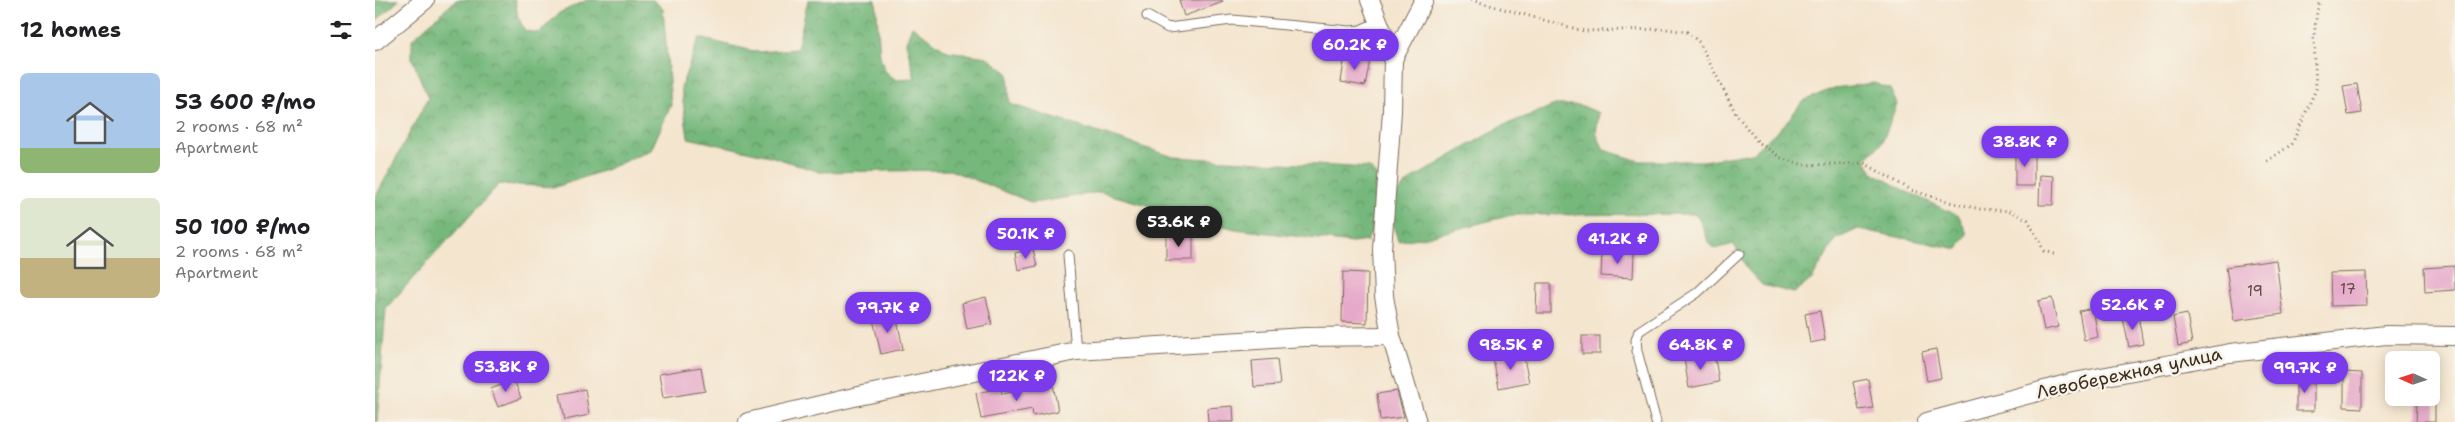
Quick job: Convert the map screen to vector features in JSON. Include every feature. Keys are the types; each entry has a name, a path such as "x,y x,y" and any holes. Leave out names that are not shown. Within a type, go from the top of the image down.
{"street":[{"path":"375,41 425,0"},
{"path":"1370,0 1393,60 1390,149 1382,249 1384,296 1391,336 1417,422"},
{"path":"1393,60 1424,0"},
{"name":"Левобережная улица","path":"1927,422 2074,382 2230,353 2386,335 2455,336"},
{"path":"748,422 854,397 1076,351 1305,337 1391,336"}],"lane":[{"path":"1147,16 1168,28 1232,20 1350,31 1360,30 1378,22"},
{"path":"1656,422 1637,351 1636,340 1639,332 1697,293 1739,254"},
{"path":"1068,255 1076,351"}],"path":[{"path":"1471,0 1585,31 1666,29 1687,32 1699,42 1736,114 1758,142 1783,160 1804,165 1864,163 1911,190 1980,209 2011,211 2028,220 2044,251 2057,255"},
{"path":"2267,161 2292,144 2316,89 2314,38 2320,0"}],"green space":[{"path":"375,0 399,0 375,22"},
{"path":"456,0 515,0 518,17 525,31 539,33 559,13 587,0 653,0 663,9 671,105 651,150 605,170 556,187 499,184 386,308 377,422 375,422 375,198 428,98 412,58 412,39"},
{"path":"808,0 876,0 880,56 885,71 896,80 915,79 906,42 912,26 947,51 987,57 1008,73 1010,104 1174,157 1369,168 1377,175 1372,229 1367,241 1352,243 1235,229 1100,192 1033,203 950,170 820,172 770,156 688,138 681,87 699,38 758,52 797,49"},
{"path":"1874,83 1890,89 1897,104 1882,143 1866,159 1872,172 1903,190 1959,216 1967,234 1958,249 1858,229 1835,240 1812,279 1794,293 1762,285 1747,269 1734,244 1714,249 1695,214 1512,215 1426,237 1398,241 1393,222 1395,195 1412,179 1500,127 1555,105 1580,105 1599,113 1596,133 1604,150 1640,161 1703,161 1752,153 1784,125 1803,101 1834,88"}],"building":[{"path":"1179,0 1222,0 1223,2 1184,16"},
{"path":"1345,55 1370,60 1365,86 1341,82"},
{"path":"2357,84 2362,113 2348,115 2343,86"},
{"path":"2015,151 2034,151 2034,186 2015,186"},
{"path":"2040,175 2054,176 2053,205 2039,205"},
{"path":"1166,235 1193,235 1193,260 1166,260"},
{"path":"1033,249 1037,266 1018,270 1015,253"},
{"path":"1602,252 1634,253 1633,278 1601,276"},
{"path":"2276,260 2283,314 2234,321 2226,267"},
{"path":"2454,266 2455,290 2425,292 2424,268"},
{"path":"1343,272 1368,273 1367,323 1342,322"},
{"path":"2366,272 2367,305 2331,306 2330,273"},
{"path":"1537,283 1551,283 1551,313 1536,313"},
{"path":"986,297 992,324 967,329 962,303"},
{"path":"2052,298 2058,327 2044,330 2038,301"},
{"path":"2093,308 2098,337 2084,340 2079,311"},
{"path":"1820,311 1825,340 1810,343 1805,314"},
{"path":"896,314 903,349 881,354 873,319"},
{"path":"2187,314 2192,343 2178,346 2173,317"},
{"path":"2138,315 2143,344 2129,347 2123,318"},
{"path":"1582,336 1600,336 1600,354 1582,354"},
{"path":"1936,349 1941,378 1927,381 1922,352"},
{"path":"1714,353 1719,382 1689,388 1684,359"},
{"path":"1523,354 1529,382 1499,388 1493,359"},
{"path":"1277,359 1280,385 1254,387 1252,361"},
{"path":"701,367 705,391 663,398 659,374"},
{"path":"2344,372 2362,373 2362,408 2344,407"},
{"path":"2296,376 2314,377 2314,411 2296,411"},
{"path":"1868,379 1873,408 1859,410 1853,382"},
{"path":"514,380 521,398 498,407 491,389"},
{"path":"1053,384 1058,411 1033,416 1032,409 981,419 976,393 1001,388 1002,394"},
{"path":"585,389 589,415 565,420 560,394"},
{"path":"1397,391 1404,417 1380,420 1377,394"},
{"path":"1233,406 1234,422 1208,422 1207,408"},
{"path":"2417,406 2435,406 2435,422 2416,422"}]}
